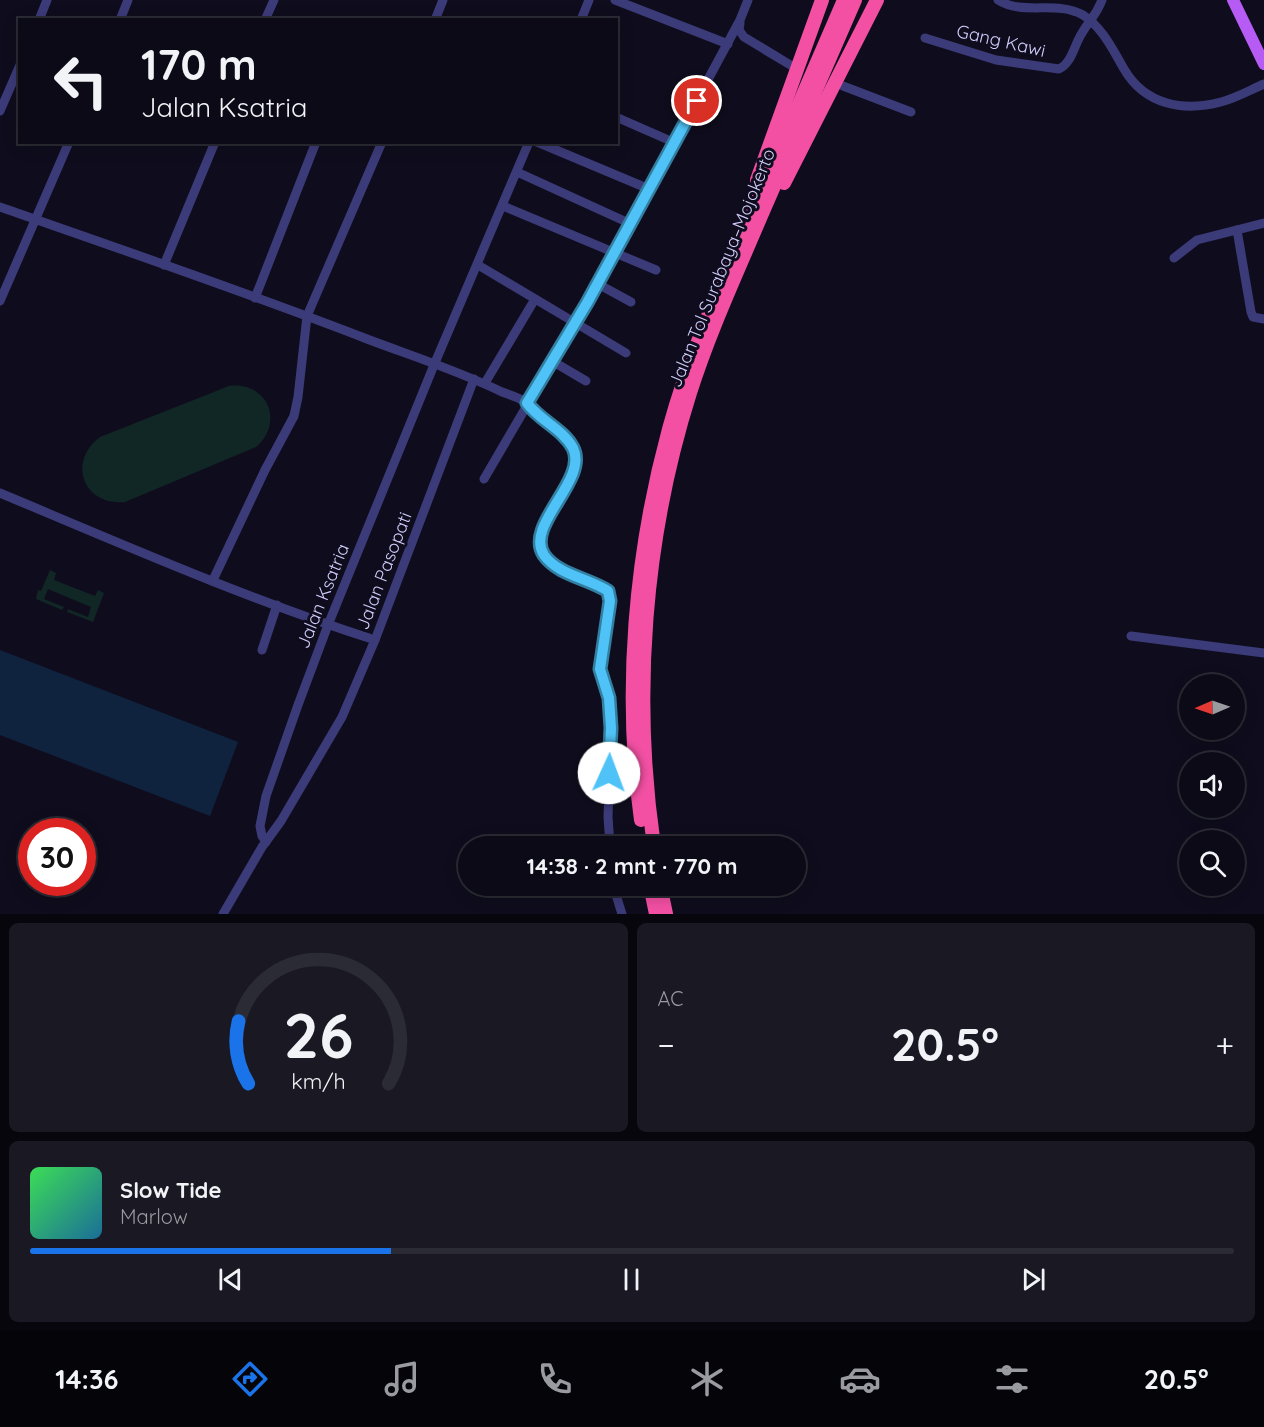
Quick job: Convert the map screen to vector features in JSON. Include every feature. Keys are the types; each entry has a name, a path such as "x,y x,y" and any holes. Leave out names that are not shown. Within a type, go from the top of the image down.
{"highway":[{"path":"732,259 752,194 822,0"},
{"name":"Jalan Tol Surabaya–Mojokerto","path":"644,836 635,765 634,721 639,583 652,504 670,427 691,361 732,259 844,0"},
{"name":"Jalan Tol Surabaya–Mojokerto","path":"653,836 645,759 644,681 650,583 672,460 690,394 726,298 855,0"},
{"path":"750,242 790,172 877,0"},
{"path":"654,896 661,913"},
{"path":"660,896 661,913"}],"main road":[{"path":"1233,0 1264,64"}],"street":[{"path":"40,18 47,0"},
{"path":"121,18 128,0"},
{"path":"267,18 274,0"},
{"path":"436,18 443,0"},
{"path":"615,0 728,44"},
{"path":"484,478 598,284 728,44 748,0"},
{"path":"998,0 1020,7 1068,8 1090,20 1112,48 1133,82 1152,99 1175,104 1206,105 1264,84"},
{"name":"Gang Kawi","path":"924,38 996,60 1059,69 1066,65 1080,34 1090,20 1096,16 1101,0"},
{"path":"582,18 586,1"},
{"path":"740,20 739,30 744,37 792,66"},
{"path":"0,111 18,70"},
{"path":"843,86 911,112"},
{"path":"618,118 673,142"},
{"path":"0,301 68,144"},
{"path":"164,265 214,144"},
{"path":"255,297 315,144"},
{"path":"213,580 265,470 294,416 307,316 380,144"},
{"name":"Jalan Ksatria","path":"266,842 260,826 266,795 328,625 434,365 528,144"},
{"path":"542,144 650,189"},
{"path":"517,172 631,224"},
{"path":"503,206 656,270"},
{"path":"0,207 255,297 474,379 527,403 540,418 566,439 573,448 575,456 570,479 544,528 540,547 544,555 559,568 608,591 610,601 600,669 609,698 611,728 609,836"},
{"path":"1174,258 1197,240 1264,223"},
{"path":"1236,230 1251,312 1253,317 1264,319"},
{"path":"478,265 626,353"},
{"path":"598,284 631,302"},
{"path":"485,384 535,299"},
{"path":"552,361 586,381"},
{"name":"Jalan Pasopati","path":"223,914 342,717 375,640 474,379"},
{"path":"0,493 162,561 328,625 375,640"},
{"path":"262,650 277,605"},
{"path":"1131,636 1264,653"},
{"path":"616,896 622,914"}],"green space":[{"path":"229,386 242,386 253,390 268,405 269,426 265,437 256,447 125,502 99,497 90,490 84,480 82,470 84,458 90,447 100,437"},
{"path":"50,570 56,573 54,580 95,596 98,590 104,593 93,622 67,612 68,609 88,617 91,607 48,589 44,599 64,607 62,610 36,599 38,590 41,591"}],"water":[{"path":"0,650 238,742 210,816 0,735"}],"route":[{"path":"609,773 611,728 609,698 600,669 610,601 608,591 559,568 544,555 540,547 544,528 570,479 575,465 575,456 573,448 566,439 531,410 527,403 587,303 697,101"}]}
